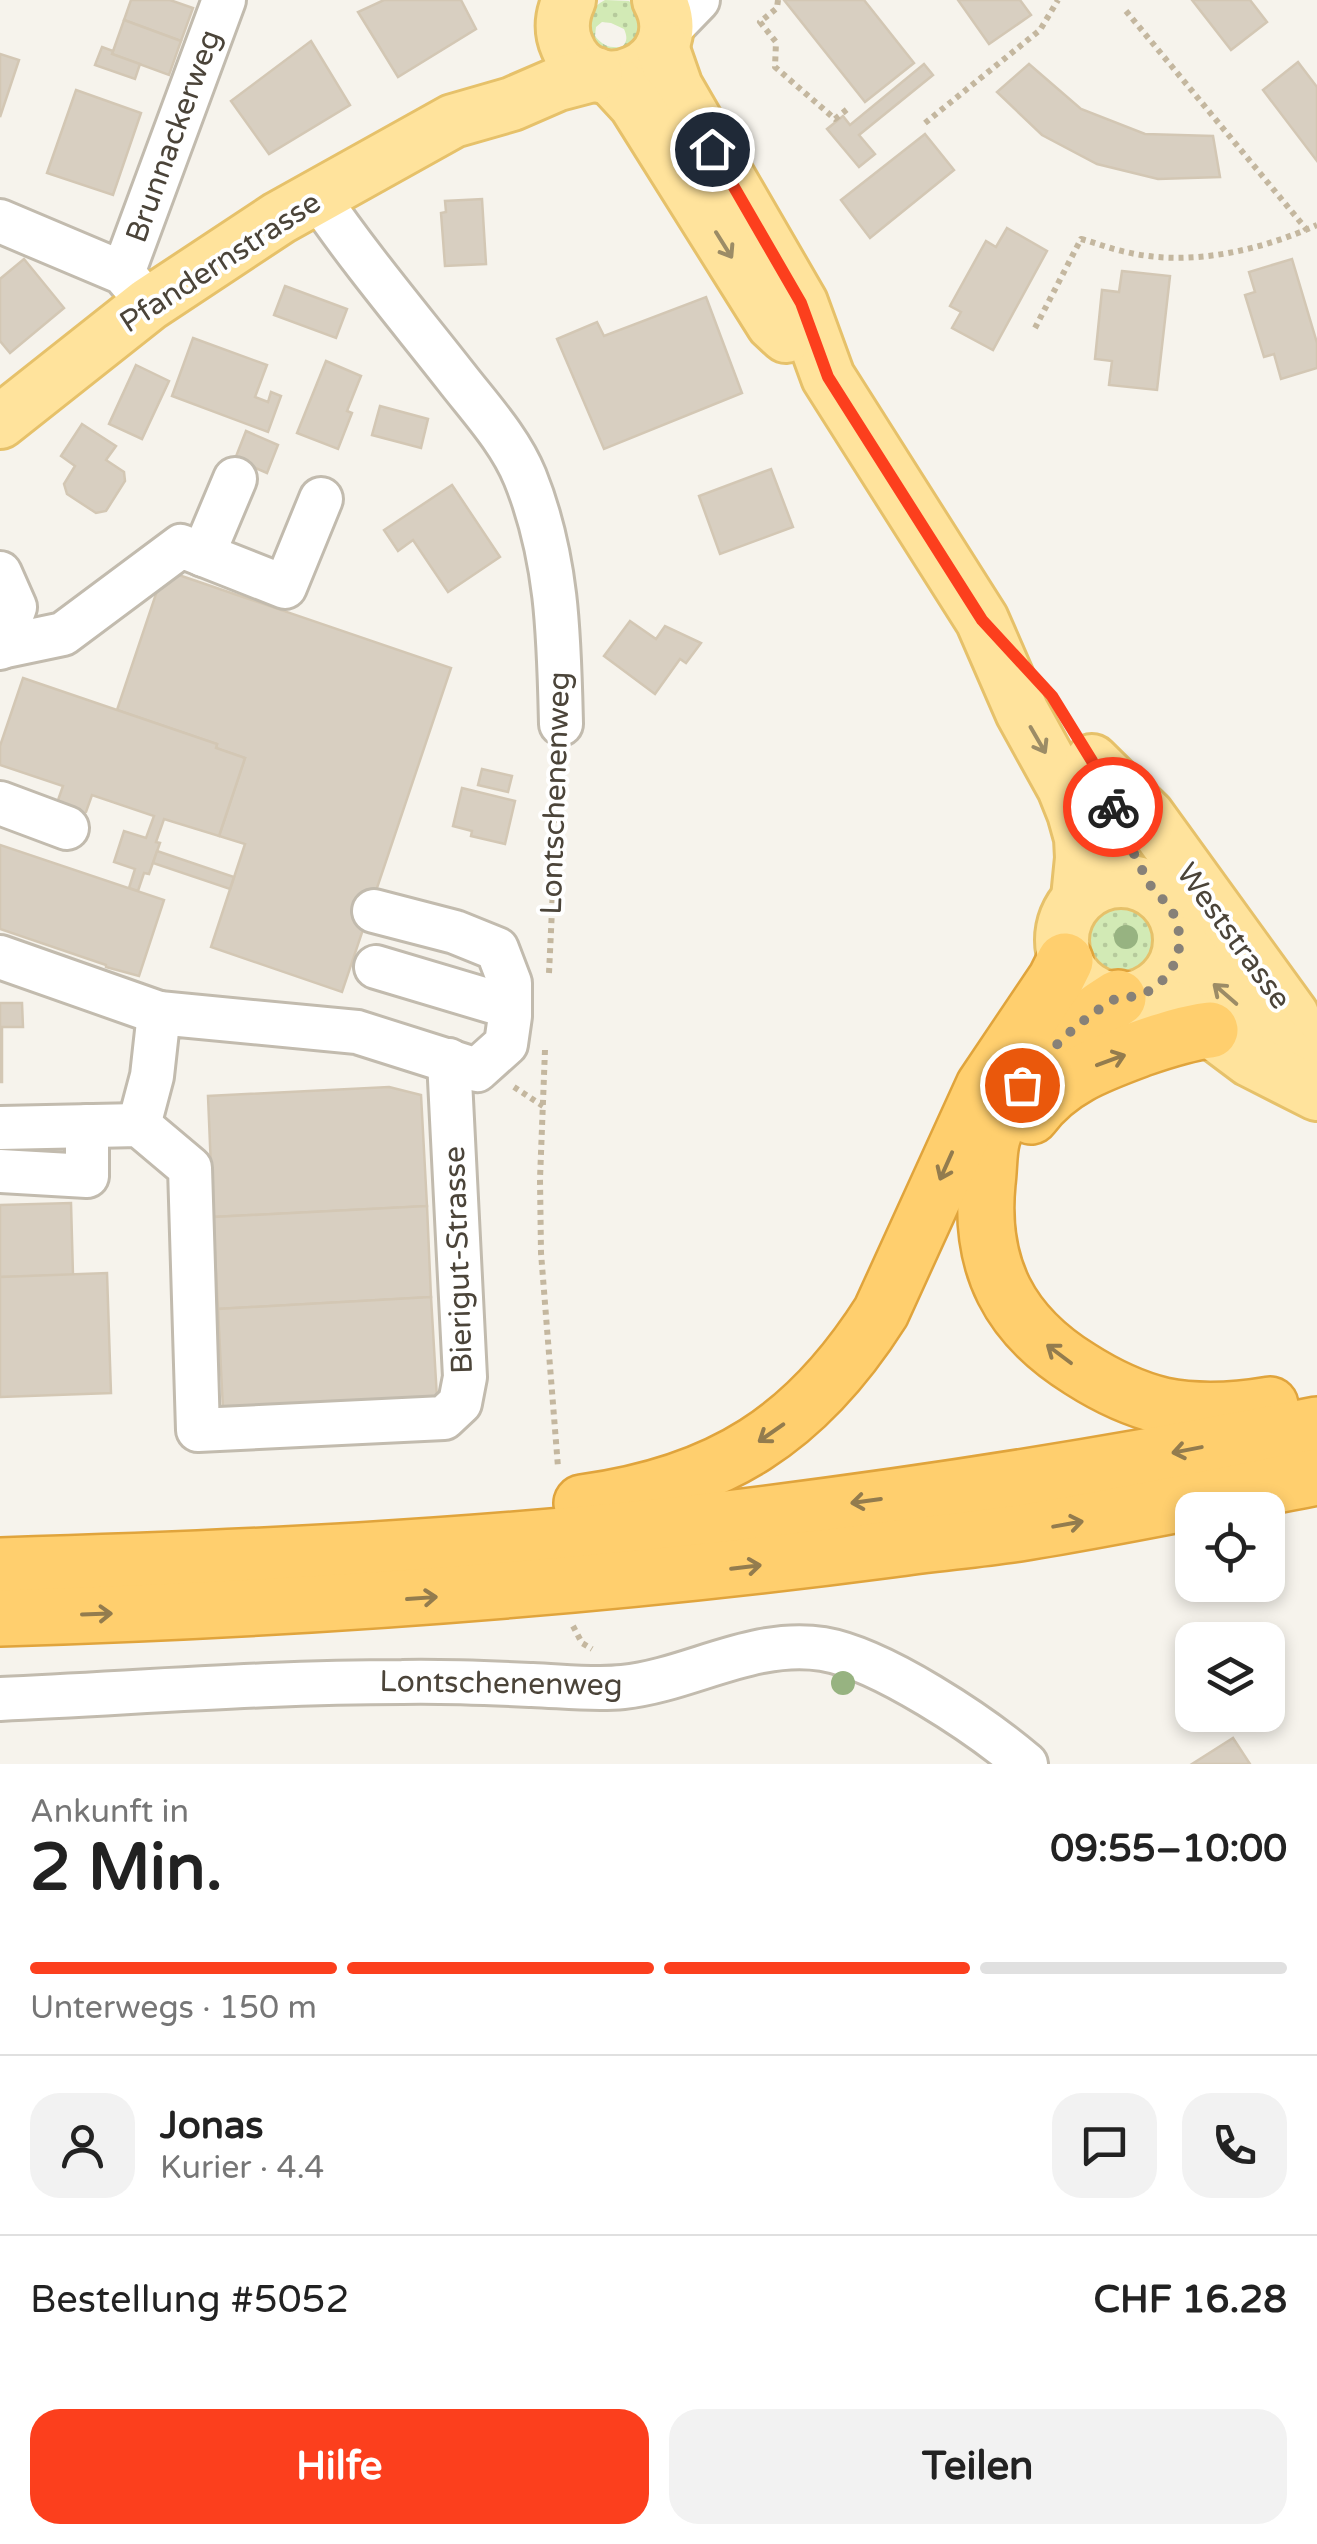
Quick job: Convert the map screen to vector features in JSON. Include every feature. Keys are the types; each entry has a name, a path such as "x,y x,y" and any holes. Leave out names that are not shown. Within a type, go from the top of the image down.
{"highway":[{"path":"231,1558 476,1516 616,1498 705,1472 771,1434 828,1385 881,1312 984,1086 1065,961"},
{"path":"1129,997 1085,1020 1044,1058 1006,1107 991,1140 986,1235 1003,1292 1041,1341 1063,1359 1144,1401 1206,1410 1258,1407 1317,1396"},
{"path":"985,1208 1024,1126 1056,1089 1094,1066 1174,1037 1210,1030"},
{"path":"0,1566 231,1558 461,1544 716,1520 1028,1477 1317,1425"},
{"path":"0,1618 390,1600 675,1575 1016,1533 1317,1477"}],"main road":[{"name":"Pfandernstrasse","path":"453,121 496,80 544,45 567,5"},
{"name":"Weststrasse","path":"567,5 563,31 570,53 635,104 773,324 828,377"},
{"name":"Pfandernstrasse","path":"0,422 136,288 221,254 453,121 512,104 558,84 636,73 655,58 671,20"},
{"name":"Weststrasse","path":"671,20 676,88 801,303 828,377 982,620 1022,712 1064,788 1081,838 1078,898"},
{"name":"Weststrasse","path":"982,620 1052,696 1092,761 1151,888"},
{"name":"Weststrasse","path":"1092,761 1148,816 1292,1014 1317,1079"},
{"name":"Weststrasse","path":"1129,997 1167,977 1179,954 1180,942 1173,912 1164,898 1151,888 1118,881 1090,889 1068,912 1061,944 1070,972 1099,995 1129,997 1172,1008 1250,1060 1317,1091"},
{"name":"Weststrasse","path":"1180,942 1201,971 1269,1033 1317,1091"}],"street":[{"name":"Brunnackerweg","path":"0,221 136,288 224,0"},
{"name":"Lontschenenweg","path":"317,196 485,414 524,473 552,572 560,724"},
{"path":"203,555 235,479"},
{"path":"0,648 63,634 181,546 285,587 320,499"},
{"path":"0,573 15,607 0,648"},
{"path":"0,803 67,828"},
{"path":"0,957 159,1013 357,1032 463,1065 506,1044 510,983 497,949 455,932 374,911"},
{"path":"376,967 510,1007"},
{"path":"0,1128 139,1124 152,1076 159,1013"},
{"name":"Bierigut-Strasse","path":"139,1124 190,1168 198,1430 444,1418 460,1403 465,1378 463,1065"},
{"path":"0,1172 87,1176 87,1126"},
{"name":"Lontschenenweg","path":"0,1699 357,1682 622,1687 661,1680 706,1664 793,1647 823,1649 851,1657 893,1676 968,1721 1026,1764"}],"path":[{"path":"778,0 777,8 760,22 776,42 775,67 835,119 850,107"},
{"path":"926,124 1040,30 1058,0"},
{"path":"1126,11 1307,230"},
{"path":"1035,328 1081,238 1129,253 1221,255 1262,246 1317,226"},
{"name":"Lontschenenweg","path":"548,980 560,724"},
{"path":"546,1036 541,1253 558,1462"}],"green space":[{"path":"605,0 629,1 642,24 637,42 621,52 603,50 587,24 596,6","holes":["602,22 624,29 622,47 607,46 595,36 596,27"]},
{"path":"1119,904 1132,906 1143,914 1151,925 1151,951 1143,962 1132,970 1119,972 1106,970 1095,962 1087,951 1085,938 1087,925 1095,914 1106,906"}],"building":[{"path":"131,0 170,0 193,8 181,41 124,20"},
{"path":"384,0 461,0 476,29 398,77 358,12"},
{"path":"784,0 864,0 914,63 865,102"},
{"path":"958,0 1020,0 1031,15 989,44"},
{"path":"1192,0 1250,0 1267,22 1231,50"},
{"path":"124,20 181,41 169,75 112,54"},
{"path":"311,41 350,105 269,154 231,101"},
{"path":"102,47 140,64 135,79 95,65"},
{"path":"0,54 19,60 0,117"},
{"path":"1298,62 1317,87 1317,161 1263,90"},
{"path":"924,64 933,75 859,135 875,154 859,167 827,129 843,116 850,125"},
{"path":"1029,64 1081,109 1145,134 1213,136 1220,177 1158,179 1097,164 1042,135 997,92"},
{"path":"76,90 141,113 113,195 47,173"},
{"path":"925,134 954,170 870,238 841,200"},
{"path":"482,199 486,264 445,266 441,213 446,212 445,201"},
{"path":"1007,228 1047,251 993,350 952,328 961,312 950,306 986,241 996,247"},
{"path":"24,259 64,308 10,353 0,341 0,279"},
{"path":"1292,259 1317,343 1317,368 1281,379 1274,354 1264,357 1245,295 1255,292 1249,272"},
{"path":"1122,271 1170,276 1157,390 1109,385 1112,361 1095,359 1102,290 1119,292"},
{"path":"285,286 347,309 336,338 274,315"},
{"path":"706,297 742,393 604,449 557,339 597,322 604,336"},
{"path":"193,338 267,365 255,397 268,402 271,392 281,396 268,432 172,396"},
{"path":"326,361 361,376 338,449 297,433"},
{"path":"136,365 169,381 142,439 109,424"},
{"path":"380,406 428,419 421,448 372,435"},
{"path":"82,424 116,446 106,460 124,472 125,481 106,511 96,513 67,494 64,484 75,466 61,456"},
{"path":"246,431 278,445 267,473 235,459"},
{"path":"771,469 793,527 720,554 699,496"},
{"path":"452,485 500,557 448,592 413,540 398,551 384,530"},
{"path":"164,570 451,668 342,992 211,947 245,844 219,836 245,758 216,748 217,744 117,710"},
{"path":"630,621 656,639 665,626 701,643 686,663 680,659 655,694 604,656"},
{"path":"23,678 217,744 216,748 245,758 219,836 164,819 149,874 144,873 138,891 129,888 135,869 114,862 124,831 146,838 154,816 92,795 86,812 77,817 57,803 63,786 0,765 0,746"},
{"path":"482,769 512,776 508,792 478,785"},
{"path":"462,788 515,801 505,844 471,836 472,831 453,826"},
{"path":"0,845 164,900 139,976 0,929"},
{"path":"157,851 234,877 230,889 153,863"},
{"path":"0,1003 22,1003 23,1027 2,1027 2,1082 0,1082"},
{"path":"389,1087 421,1095 427,1206 213,1217 208,1096"},
{"path":"71,1203 73,1275 0,1277 0,1205"},
{"path":"427,1206 431,1297 218,1309 213,1217"},
{"path":"107,1273 111,1393 0,1397 0,1277"},
{"path":"431,1297 437,1398 223,1410 218,1309"},
{"path":"1233,1738 1250,1764 1192,1764"}],"way so far":[{"path":"1022,1085 1068,1034 1100,1009 1118,998 1140,995 1161,983 1179,954 1173,912 1151,888 1113,807"}],"route":[{"path":"712,149 801,303 828,377 982,620 1052,696 1092,761 1113,807"}]}
